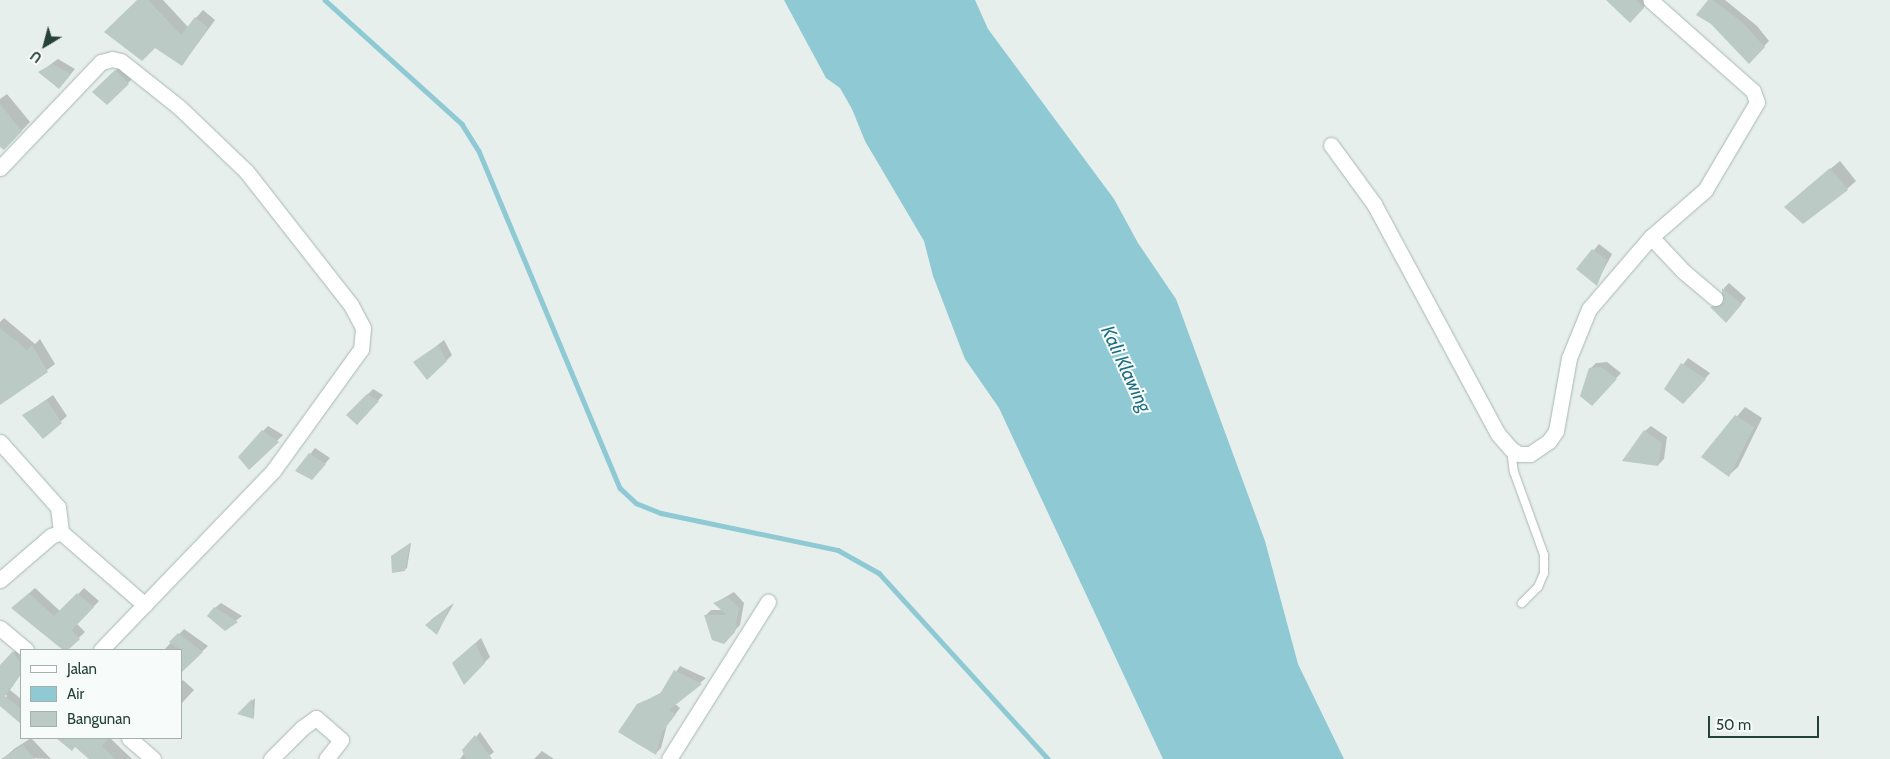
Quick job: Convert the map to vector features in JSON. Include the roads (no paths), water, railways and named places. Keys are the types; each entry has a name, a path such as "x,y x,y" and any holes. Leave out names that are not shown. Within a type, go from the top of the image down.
{"street":[{"path":"1331,145 1374,204 1487,415 1511,449 1520,454 1530,454 1549,441 1560,414 1570,358 1589,309 1651,237 1715,177 1756,102 1752,91 1650,0"},
{"path":"0,168 101,62 112,59 121,61 180,108 246,171 361,320 364,336 360,349 273,471 102,649"},
{"path":"1651,237 1683,271 1715,298"},
{"path":"0,442 58,507 61,532 145,605"},
{"path":"0,580 51,536 61,532"},
{"path":"670,759 768,602"},
{"path":"0,628 25,649"},
{"path":"271,759 302,728 316,718 341,740 326,759"},
{"path":"130,739 154,759"}],"lane":[{"path":"1511,449 1514,472 1544,555 1541,580 1522,603"}],"water":[{"name":"Kali Klawing","path":"784,0 975,0 988,29 1114,199 1138,243 1176,299 1265,541 1298,664 1344,759 1163,759 999,408 965,359 933,276 924,241 865,141 852,109 840,88 826,78"}],"waterway":[{"path":"325,0 462,124 479,151 620,488 636,503 661,513 838,550 879,573 1048,759"}]}
